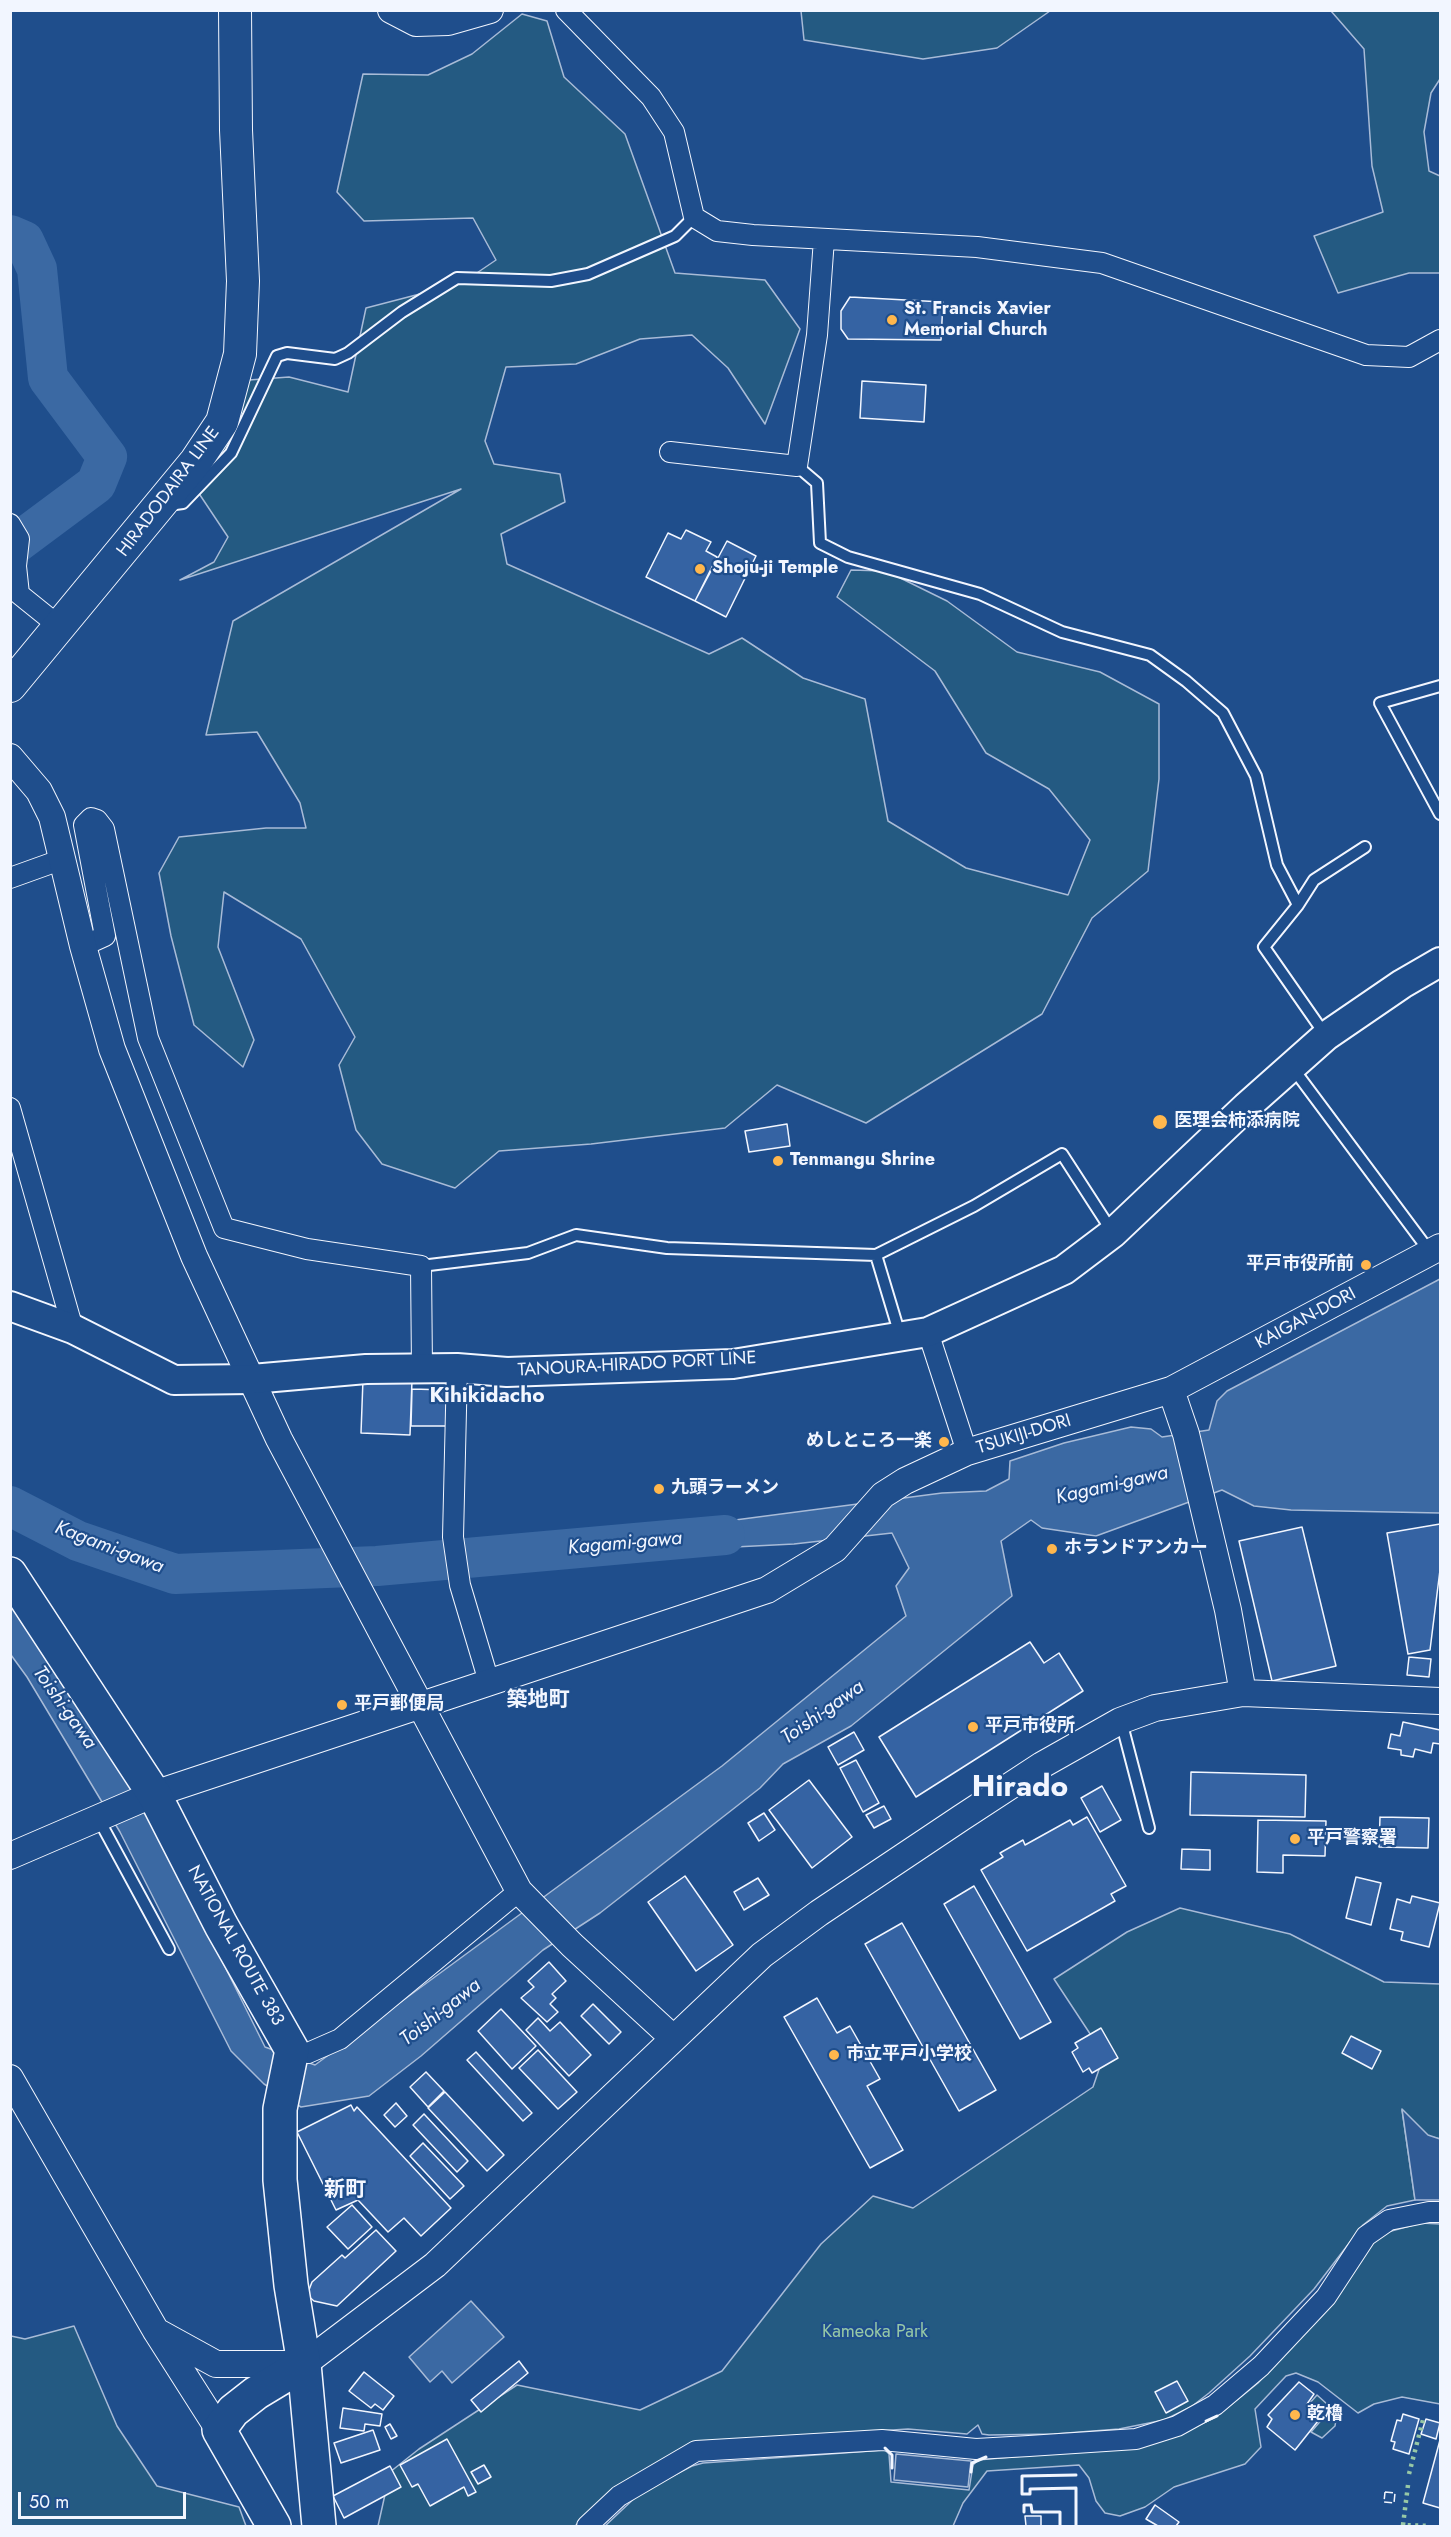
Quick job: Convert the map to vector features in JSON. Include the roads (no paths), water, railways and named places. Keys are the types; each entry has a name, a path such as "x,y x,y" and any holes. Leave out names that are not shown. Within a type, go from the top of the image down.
{"highway":[{"name":"NATIONAL ROUTE 383","path":"10,1574 154,1794 221,1925 292,2050"},
{"path":"292,2050 280,2109 280,2180 291,2285 304,2364 319,2526"},
{"path":"274,2526 219,2430 240,2405 304,2364"}],"main road":[{"name":"HIRADODAIRA LINE","path":"10,686 196,461 222,422 240,354 243,281 236,130 235,10"},
{"name":"TANOURA-HIRADO PORT LINE","path":"10,1306 73,1329 174,1380 252,1379 366,1369 457,1368 507,1372 733,1364 914,1334 1064,1270 1113,1233 1326,1036 1402,984 1440,962"}],"street":[{"path":"391,10 416,23 448,22 490,10"},
{"path":"566,10 651,97 674,132 694,217 717,231 976,247 1102,262 1366,355 1409,357 1440,340"},
{"path":"670,452 797,466 817,335 824,239"},
{"path":"15,532 15,591 60,627"},
{"path":"10,757 39,791 52,817 83,946 112,1049 194,1256 279,1439 519,1891 572,1945 673,2038"},
{"path":"83,946 95,943 105,936 84,825 91,818 97,820 104,829 148,1038 224,1228 308,1249 421,1266 422,1369"},
{"path":"10,878 63,859"},
{"path":"10,1108 73,1329"},
{"name":"KAIGAN-DORI","path":"1171,1390 1435,1250"},
{"path":"914,1334 967,1452"},
{"path":"457,1368 453,1537 460,1585 489,1682"},
{"path":"1171,1390 1186,1434 1228,1610 1243,1693"},
{"name":"TSUKIJI-DORI","path":"10,1856 154,1794 767,1590 834,1549 883,1495 905,1481 967,1452 1171,1390"},
{"path":"156,2331 216,2364 304,2364 435,2265 762,1955 819,1913 1041,1765 1120,1721 1155,1708 1243,1693 1440,1701"},
{"path":"292,2050 308,2053 340,2039 519,1891"},
{"path":"10,2078 156,2331 219,2430"},
{"path":"587,2526 619,2496 696,2451 882,2440 976,2449 1136,2439 1177,2427 1215,2405 1261,2366 1326,2297 1366,2236 1389,2220 1440,2212"}],"lane":[{"path":"159,506 183,503 231,453 277,356 287,353 335,359 348,353 402,312 456,278 550,281 588,274 675,236 694,217"},
{"path":"797,466 817,483 820,543 848,557 981,594 1062,632 1150,655 1223,713 1257,776 1277,864 1298,905"},
{"path":"1440,686 1380,703 1440,814"},
{"path":"1326,1036 1264,947 1298,905 1314,880 1365,847"},
{"path":"1291,1066 1435,1250"},
{"path":"421,1266 528,1253 576,1234 667,1248 876,1255 974,1206 1062,1154 1113,1233"},
{"path":"876,1255 914,1334"},
{"path":"1120,1721 1149,1828"},
{"path":"102,1816 169,1949"}],"water":[{"name":"Toishi-gawa","path":"1440,1279 1440,1513 1291,1510 1254,1506 1222,1490 1096,1536 1042,1528 1031,1520 1001,1541 1012,1596 851,1726 783,1764 760,1788 600,1913 543,1950 421,2056 369,2096 301,2107 264,2084 231,2051 120,1832 27,1677 11,1655 10,1595 127,1770 265,2047 315,2065 722,1766 906,1616 896,1586 909,1568 892,1533 794,1544 675,1550 666,1529 942,1493 986,1491 1009,1479 1010,1461 1064,1443 1131,1427 1151,1429 1162,1437 1209,1430 1217,1401 1227,1391"},
{"path":"471,2301 504,2337 452,2383 442,2371 430,2382 409,2357"}],"waterway":[{"name":"Kagami-gawa","path":"10,235 24,241 37,269 48,378 107,457 96,484 10,548"},
{"name":"Kagami-gawa","path":"10,1506 78,1541 175,1574 377,1566 725,1535"}],"place":[{"name":"St. Francis Xavier Memorial Church","path":"892,320"},
{"name":"Shoju-ji Temple","path":"700,569"},
{"name":"医理会柿添病院","path":"1160,1122"},
{"name":"Tenmangu Shrine","path":"778,1161"},
{"name":"平戸市役所前","path":"1366,1265"},
{"name":"めしところ一楽","path":"944,1442"},
{"name":"九頭ラーメン","path":"659,1489"},
{"name":"ホランドアンカー","path":"1052,1549"},
{"name":"平戸郵便局","path":"342,1705"},
{"name":"平戸市役所","path":"973,1727"},
{"name":"平戸警察署","path":"1295,1839"},
{"name":"市立平戸小学校","path":"834,2055"},
{"name":"乾櫓","path":"1295,2415"}],"district":[{"name":"Kihikidacho","path":"487,1397"},
{"name":"築地町","path":"538,1701"},
{"name":"Hirado","path":"1020,1789"},
{"name":"新町","path":"345,2191"}],"park label":[{"name":"Kameoka Park","path":"875,2333"}]}
